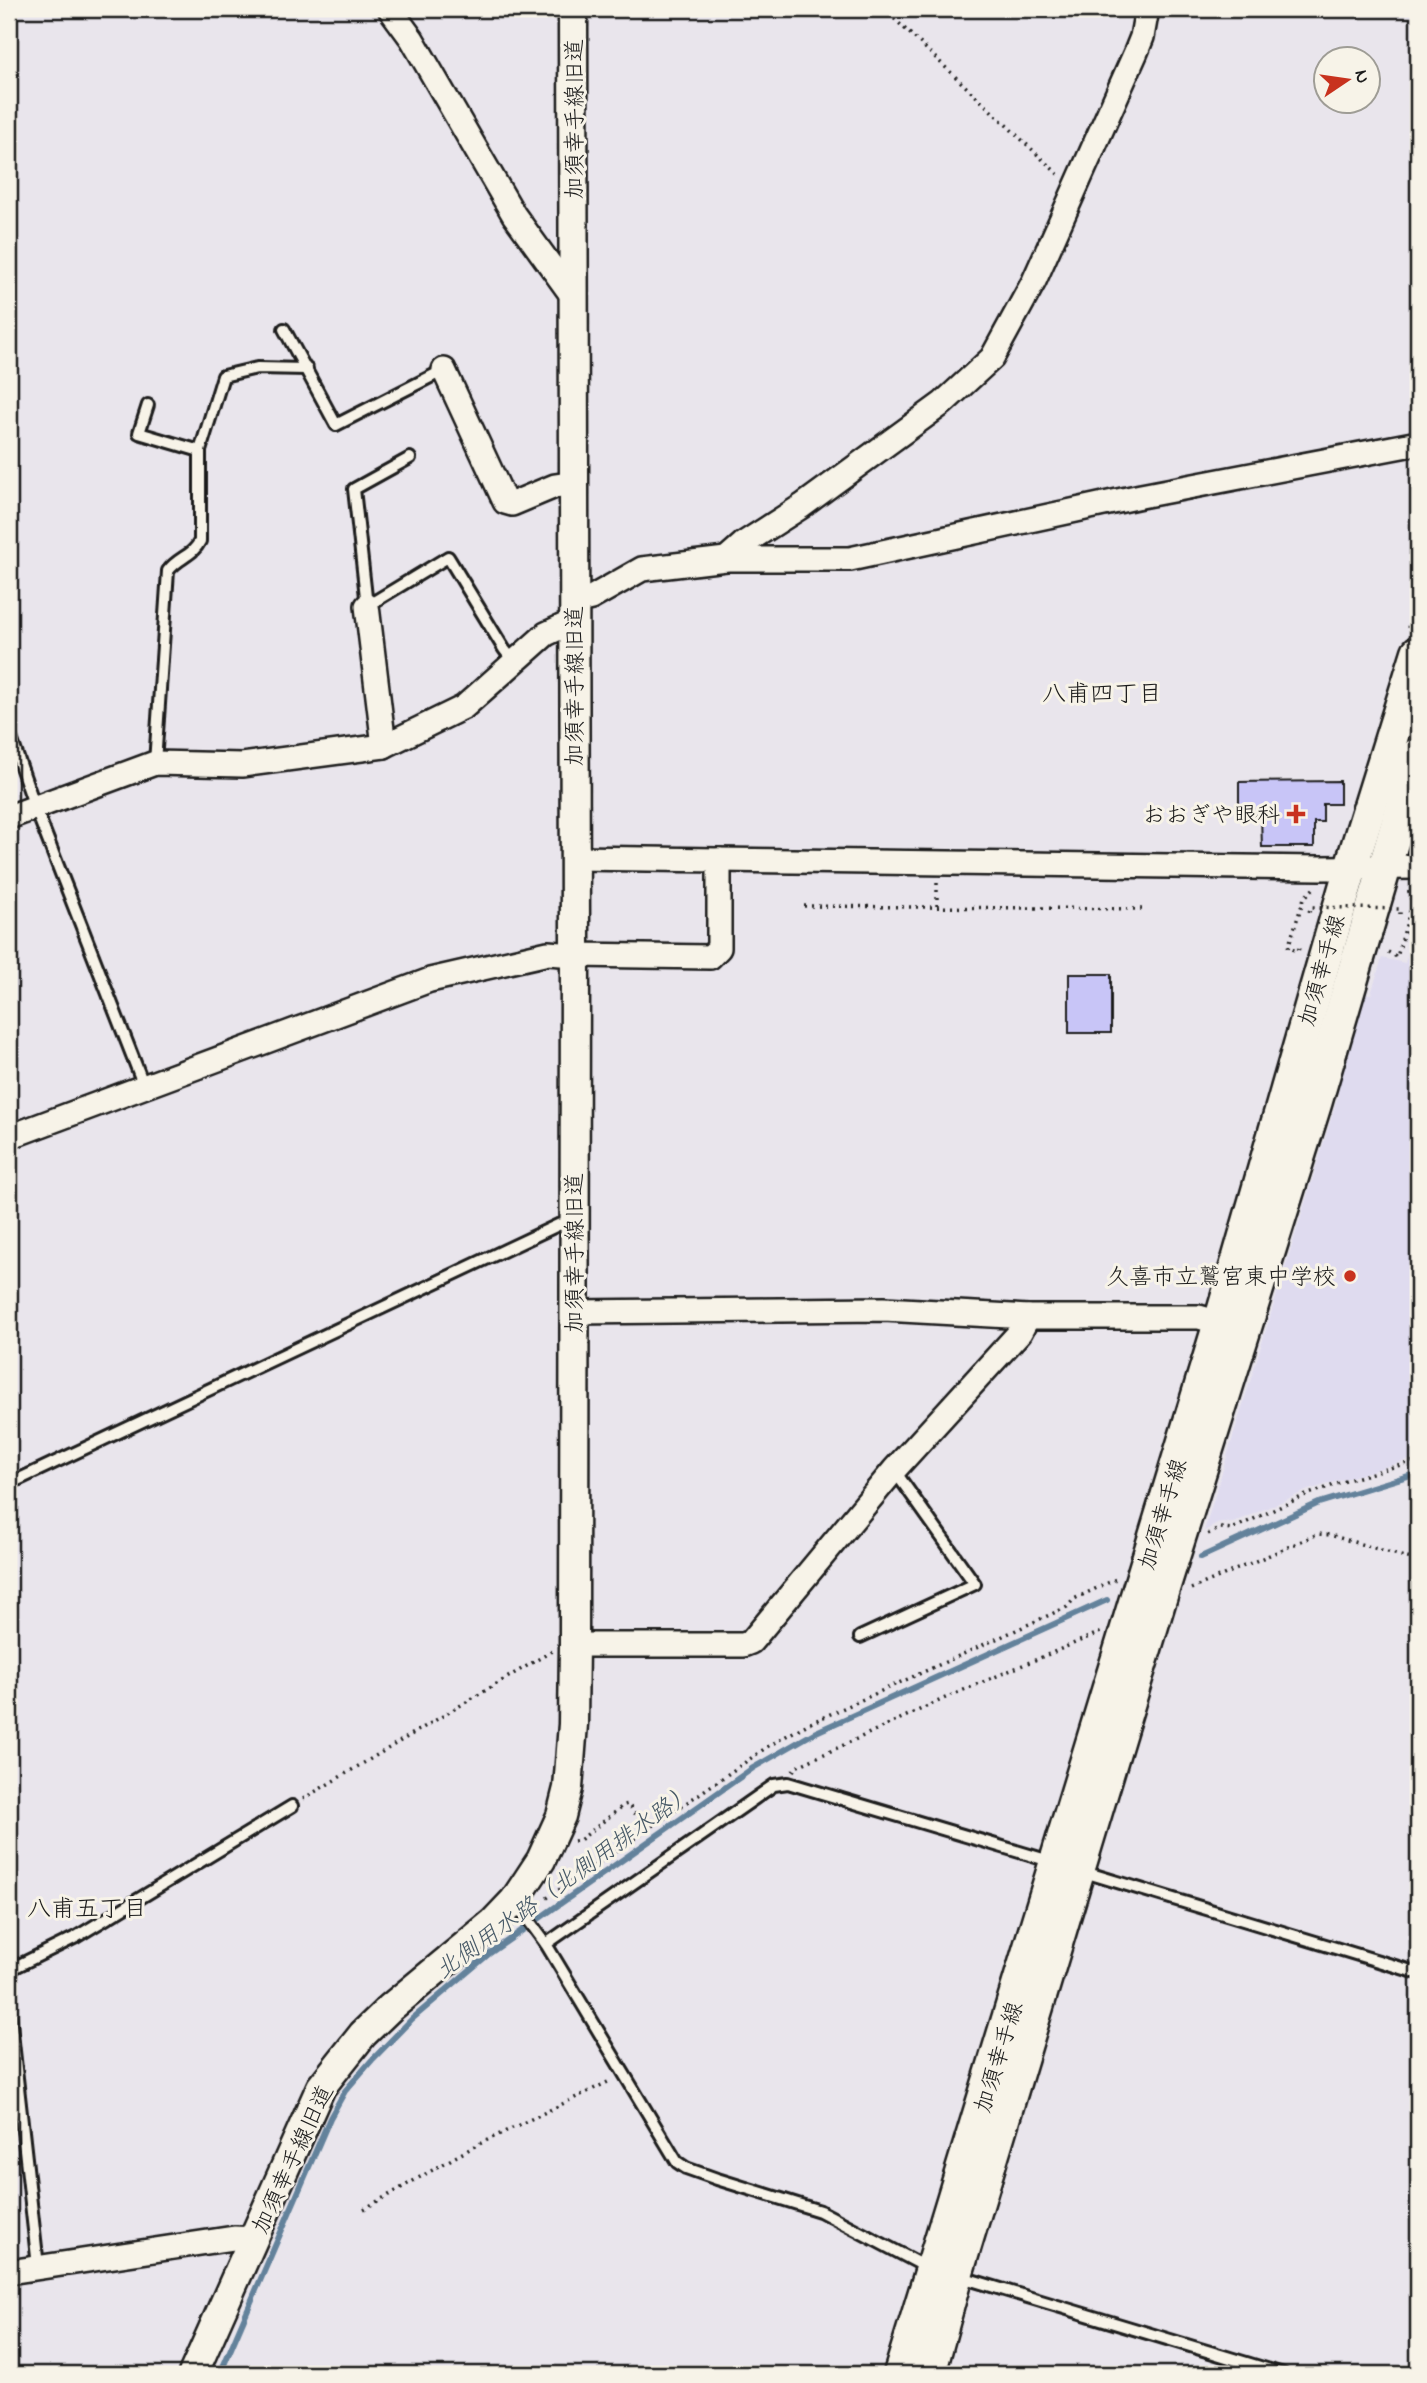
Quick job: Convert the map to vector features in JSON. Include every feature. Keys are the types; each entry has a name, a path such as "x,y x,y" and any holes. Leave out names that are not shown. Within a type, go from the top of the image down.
{"main road":[{"name":"加須幸手線","path":"1068,1867 1126,1635 1220,1323 1351,867 1418,652"},
{"name":"加須幸手線","path":"900,2374 945,2273 1068,1867 1163,1590 1315,1104 1418,754"},
{"name":"加須幸手線","path":"929,2374 945,2273"}],"street":[{"path":"390,9 412,39 513,215 574,298"},
{"name":"加須幸手線旧道","path":"193,2374 321,2087 363,2034 390,2008 519,1906 553,1836 566,1798 572,1763 575,1222 573,9"},
{"path":"726,559 743,544 802,506 943,403 992,358 1034,281 1076,188 1136,52 1147,9"},
{"path":"444,370 505,502 512,504 555,485 575,483"},
{"path":"9,817 155,763 242,765 384,747 464,707 591,598 642,569 726,559 850,559 1141,496 1418,443"},
{"path":"367,606 384,747"},
{"path":"575,858 1418,867"},
{"path":"9,1137 430,981 548,953 710,957 719,948 719,860"},
{"path":"574,1312 884,1309 1028,1317 1199,1317 1220,1323"},
{"path":"574,1645 743,1645 751,1642 894,1470 1020,1332 1028,1317"},
{"path":"9,2272 234,2238 255,2239"}],"lane":[{"path":"284,329 336,425 444,370"},
{"path":"155,763 168,571 174,562 195,552 200,541 200,451 223,376 257,368 306,369"},
{"path":"148,405 139,433 200,451"},
{"path":"410,458 354,489 367,606 448,557 503,649 514,662"},
{"path":"9,732 35,807 144,1086"},
{"path":"9,1484 558,1225 575,1222"},
{"path":"860,1637 975,1584 894,1470"},
{"path":"547,1944 774,1785 788,1783 1418,1973"},
{"path":"9,1970 76,1937 292,1806"},
{"path":"519,1906 547,1944 677,2162 685,2168 820,2211 945,2273 1283,2374"},
{"path":"9,2006 38,2266"}],"path":[{"path":"884,9 1076,188"},
{"path":"937,877 937,906"},
{"path":"1391,944 1388,954 1397,957 1412,904 1408,889"},
{"path":"1302,938 1298,951 1288,948 1304,898 1311,893"},
{"path":"804,906 1144,909"},
{"path":"1309,912 1311,907 1400,909 1397,924"},
{"path":"1204,1536 1221,1528 1232,1528 1317,1491 1418,1461"},
{"path":"1163,1590 1186,1591 1318,1534 1330,1535 1418,1561"},
{"path":"547,1898 770,1745 806,1725 1067,1607 1074,1599 1107,1581 1125,1579"},
{"path":"788,1783 796,1767 952,1695 1097,1633 1109,1631 1126,1635"},
{"path":"292,1806 555,1649 574,1645"},
{"path":"553,1836 569,1841 580,1840 628,1804 647,1829"},
{"path":"364,2209 473,2147 624,2073"}],"shaded area":[{"name":"久喜市立鷲宮東中学校","path":"1418,918 1418,1457 1308,1490 1233,1523 1221,1522 1204,1531 1338,1096 1336,1085 1366,994 1371,994 1382,958 1405,963"}],"building":[{"path":"1340,781 1340,804 1323,804 1323,822 1314,822 1314,847 1262,847 1261,815 1239,815 1239,782"},
{"path":"1069,974 1111,974 1111,1033 1069,1033"}],"waterway":[{"name":"北側用水路（北側用排水路）","path":"1201,1557 1319,1503 1418,1473"},
{"name":"北側用水路（北側用排水路）","path":"220,2374 330,2118 345,2091 412,2019 490,1953 753,1768 814,1733 1107,1600"}],"place":[{"name":"おおぎや眼科","path":"1296,814"},
{"name":"久喜市立鷲宮東中学校","path":"1350,1276"}],"district":[{"name":"八甫四丁目","path":"1102,693"},
{"name":"八甫五丁目","path":"87,1908"}]}
